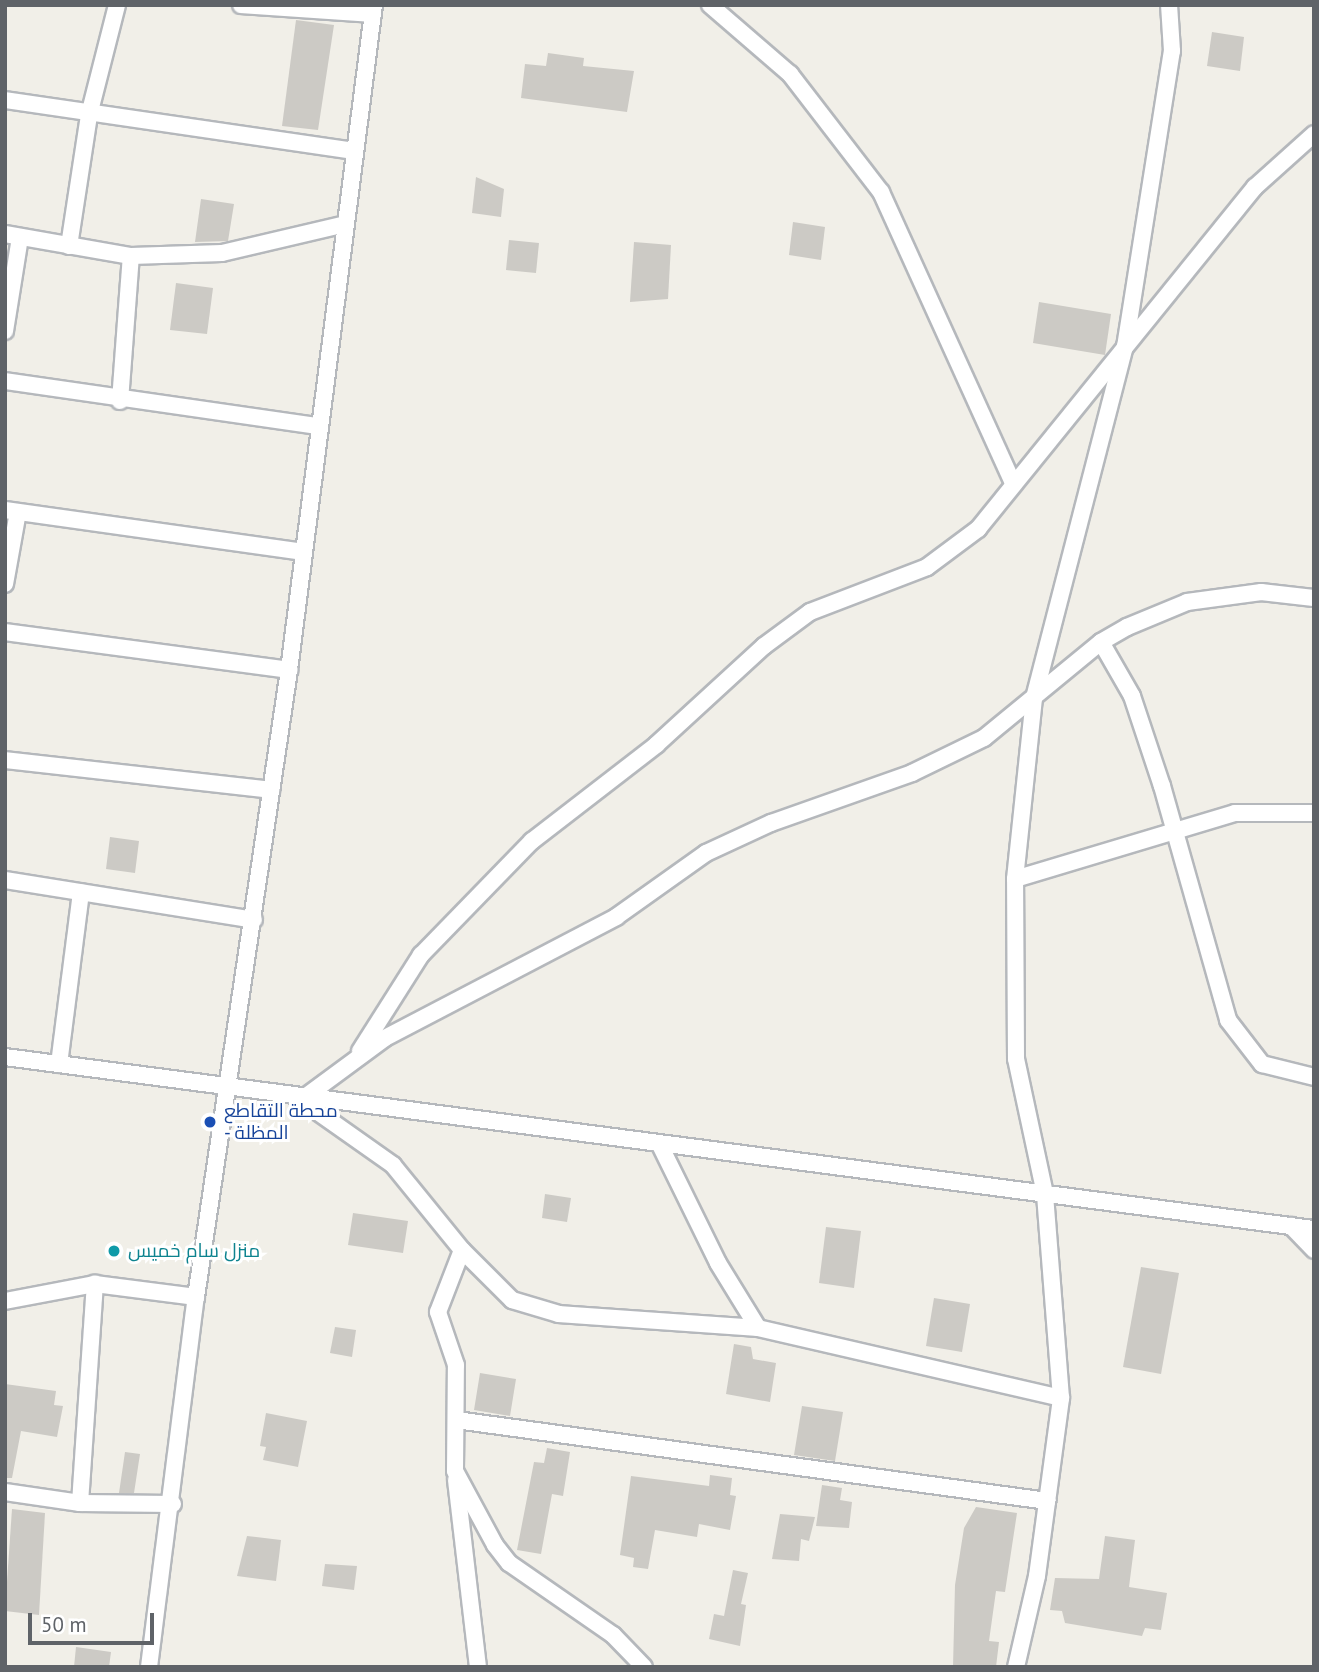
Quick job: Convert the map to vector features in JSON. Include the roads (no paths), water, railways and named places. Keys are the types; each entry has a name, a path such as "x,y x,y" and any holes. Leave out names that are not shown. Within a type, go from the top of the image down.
{"street":[{"path":"69,246 89,115 117,5"},
{"path":"149,1667 173,1504 197,1297 289,670 373,10 241,5"},
{"path":"710,5 790,74 881,192 1013,483"},
{"path":"1016,1667 1047,1501 1061,1398 1045,1194 1016,1059 1015,879 1034,698 1125,347 1172,51 1169,5"},
{"path":"5,100 89,115 353,151"},
{"path":"355,1060 421,955 532,841 656,745 773,639 810,612 927,567 978,529 1255,187 1314,134"},
{"path":"5,331 13,235 131,256 248,250 346,224"},
{"path":"120,401 131,256"},
{"path":"5,381 120,401 319,426"},
{"path":"5,584 12,511 302,552"},
{"path":"301,1100 385,1038 616,917 706,853 771,823 912,773 984,738 1101,642 1187,602 1261,592 1314,598"},
{"path":"5,632 289,670"},
{"path":"1101,642 1132,696 1228,1020 1262,1063 1314,1077"},
{"path":"5,760 271,790"},
{"path":"1015,879 1153,835 1175,834 1235,813 1314,813"},
{"path":"5,880 254,920"},
{"path":"59,1064 81,892"},
{"path":"5,1057 301,1100 1314,1228"},
{"path":"301,1100 393,1165 462,1250 512,1300 559,1314 758,1328 1061,1398"},
{"path":"660,1145 718,1263 758,1328"},
{"path":"1291,1226 1314,1250"},
{"path":"462,1250 438,1312 456,1365 455,1471 478,1667"},
{"path":"5,1301 95,1284 197,1297"},
{"path":"80,1503 95,1284"},
{"path":"456,1420 1047,1501"},
{"path":"455,1471 509,1563 613,1635 643,1667"},
{"path":"5,1492 80,1503 173,1504"}],"place":[{"name":"محطة التقاطع - المظلة","path":"210,1122"},
{"name":"منزل سام خميس","path":"114,1251"}]}
